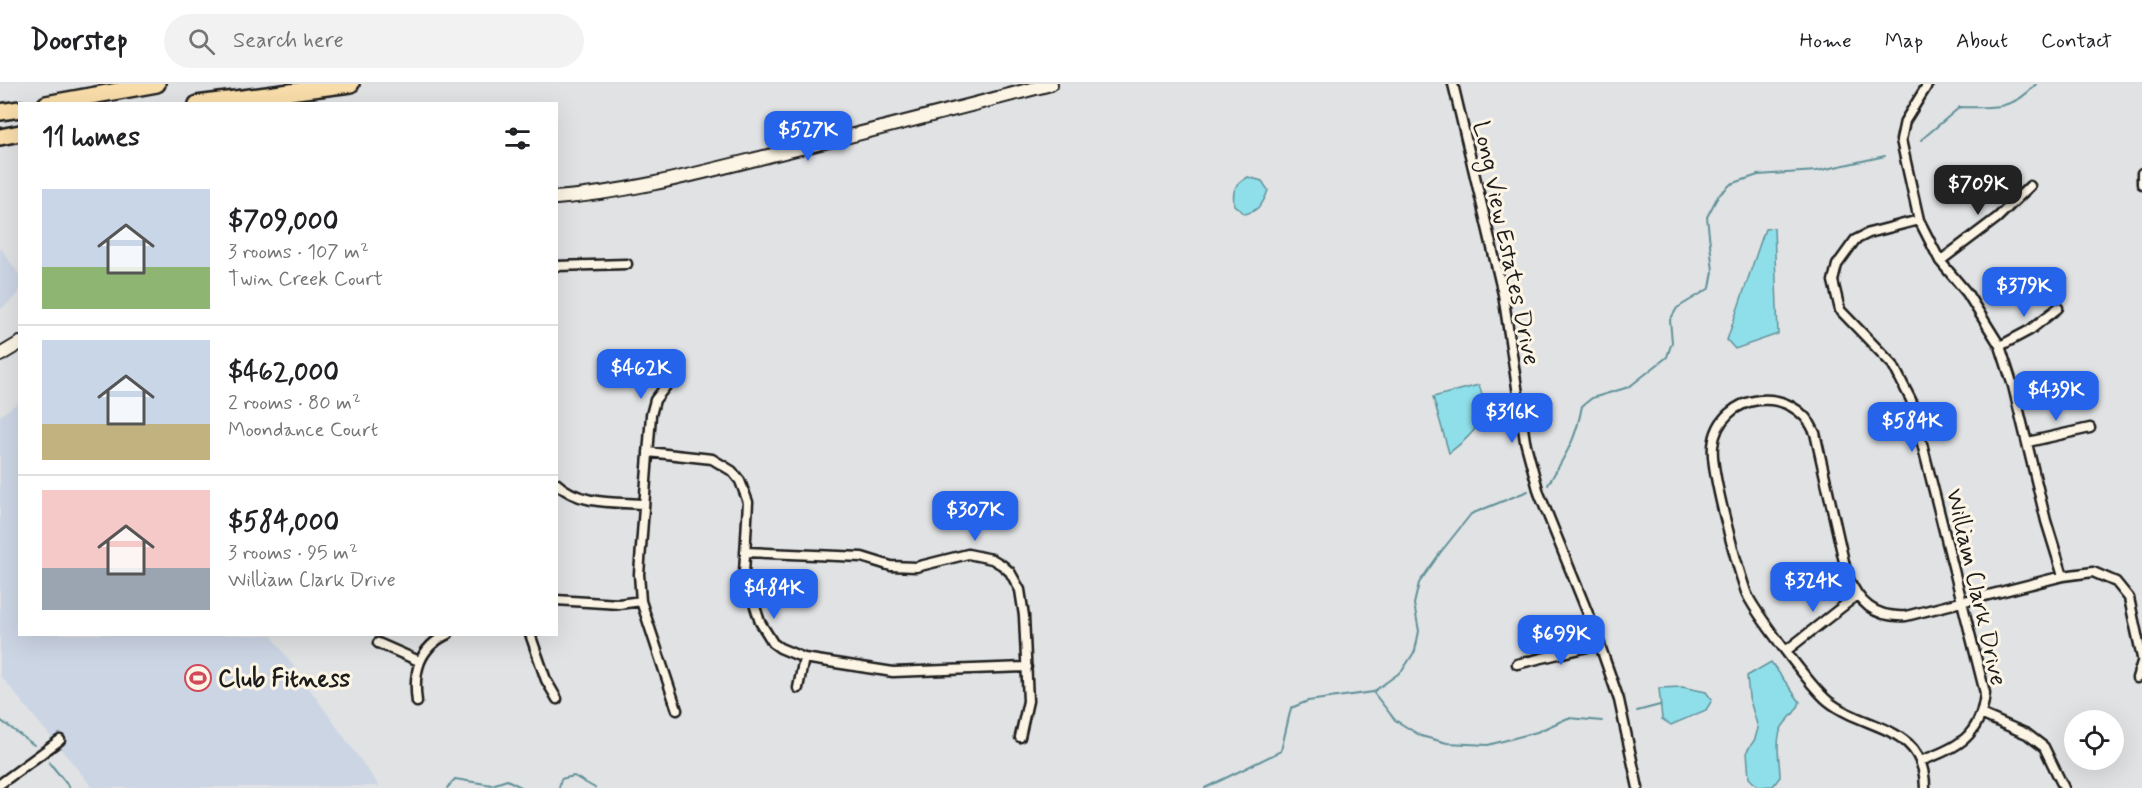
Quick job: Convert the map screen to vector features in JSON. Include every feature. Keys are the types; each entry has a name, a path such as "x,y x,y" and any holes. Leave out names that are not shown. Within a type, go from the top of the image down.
{"highway":[{"path":"57,102 157,84"},
{"path":"212,102 351,84"},
{"path":"0,112 18,109"},
{"path":"0,137 18,133"}],"main road":[{"path":"558,198 605,194 651,185 884,129 1051,84"},
{"path":"0,355 18,344"}],"street":[{"name":"Long View Estates Drive","path":"1453,84 1503,294 1525,441 1539,493 1600,644 1619,700 1638,788"},
{"path":"1928,84 1905,121 1901,140 1920,220 1940,261 1967,293 2000,346 2063,576"},
{"path":"2142,173 2142,184"},
{"path":"1940,261 1997,218 2030,186"},
{"name":"William Clark Drive","path":"1920,220 1869,233 1855,240 1837,265 1833,281 1840,310 1893,365 1911,400 1984,693 1983,715 1972,731 1960,743 1945,752 1920,761"},
{"path":"558,266 627,264"},
{"path":"2000,346 2030,330 2058,308"},
{"path":"677,710 641,601 639,566 651,415 655,400 681,367"},
{"path":"1925,788 1920,761 1904,739 1829,702 1819,693 1760,616 1747,594 1715,466 1713,446 1719,426 1733,410 1751,401 1771,398 1799,411 1812,425 1847,575 1856,596 1871,609 1896,617 1961,603 2063,576 2093,572 2105,576 2123,588 2133,608 2142,660 2137,678"},
{"path":"2028,442 2090,428"},
{"path":"648,452 712,459 732,471 740,481 748,502 744,573 760,622 773,643 792,655 893,672 1027,667"},
{"path":"558,484 581,498 644,504"},
{"path":"745,552 862,557 891,566 924,566 968,554 992,559 1010,572 1020,590 1028,701 1020,737"},
{"path":"1787,650 1856,596"},
{"path":"558,600 619,604 641,601"},
{"path":"417,702 414,683 419,662 431,645 445,636"},
{"path":"531,636 546,680 557,699"},
{"path":"378,643 419,662"},
{"path":"1517,664 1600,644"},
{"path":"798,688 804,658"},
{"path":"1983,715 2027,734 2044,747 2064,788"},
{"path":"0,784 60,740"}],"shaded area":[{"path":"0,247 18,273 18,294 0,310"},
{"path":"18,403 18,636 272,636 379,786 93,788 0,675 0,416"}],"water":[{"path":"1248,177 1262,181 1268,190 1260,206 1245,214 1234,205 1234,191 1240,182"},
{"path":"1774,228 1778,334 1735,349 1727,340 1765,229"},
{"path":"1479,385 1483,407 1482,416 1473,432 1449,453 1433,397"},
{"path":"1771,662 1800,702 1783,725 1779,735 1780,777 1773,786 1758,787 1749,778 1747,751 1755,739 1758,728 1749,697 1747,676"},
{"path":"1682,687 1706,692 1712,700 1706,710 1671,725 1662,719 1659,688"}],"waterway":[{"path":"1921,140 1960,107 2002,106 2019,99 2036,84"},
{"path":"1548,485 1573,439 1582,406 1592,398 1629,387 1667,357 1672,342 1670,320 1677,308 1710,288 1713,271 1707,217 1718,196 1731,184 1758,175 1817,171 1885,156"},
{"path":"1205,788 1281,751 1291,708 1308,701 1373,692 1402,671 1415,651 1419,631 1414,604 1419,583 1471,514 1528,491"},
{"path":"1373,692 1395,720 1421,736 1447,743 1488,745 1537,732 1568,718 1602,721"},
{"path":"1637,711 1660,705"},
{"path":"0,720 34,745"},
{"path":"49,762 70,788"},
{"path":"559,788 561,779 574,776 595,788"},
{"path":"447,788 455,779 492,785 507,780 523,788"}],"place":[{"name":"Club Fitness","path":"198,678"}]}
